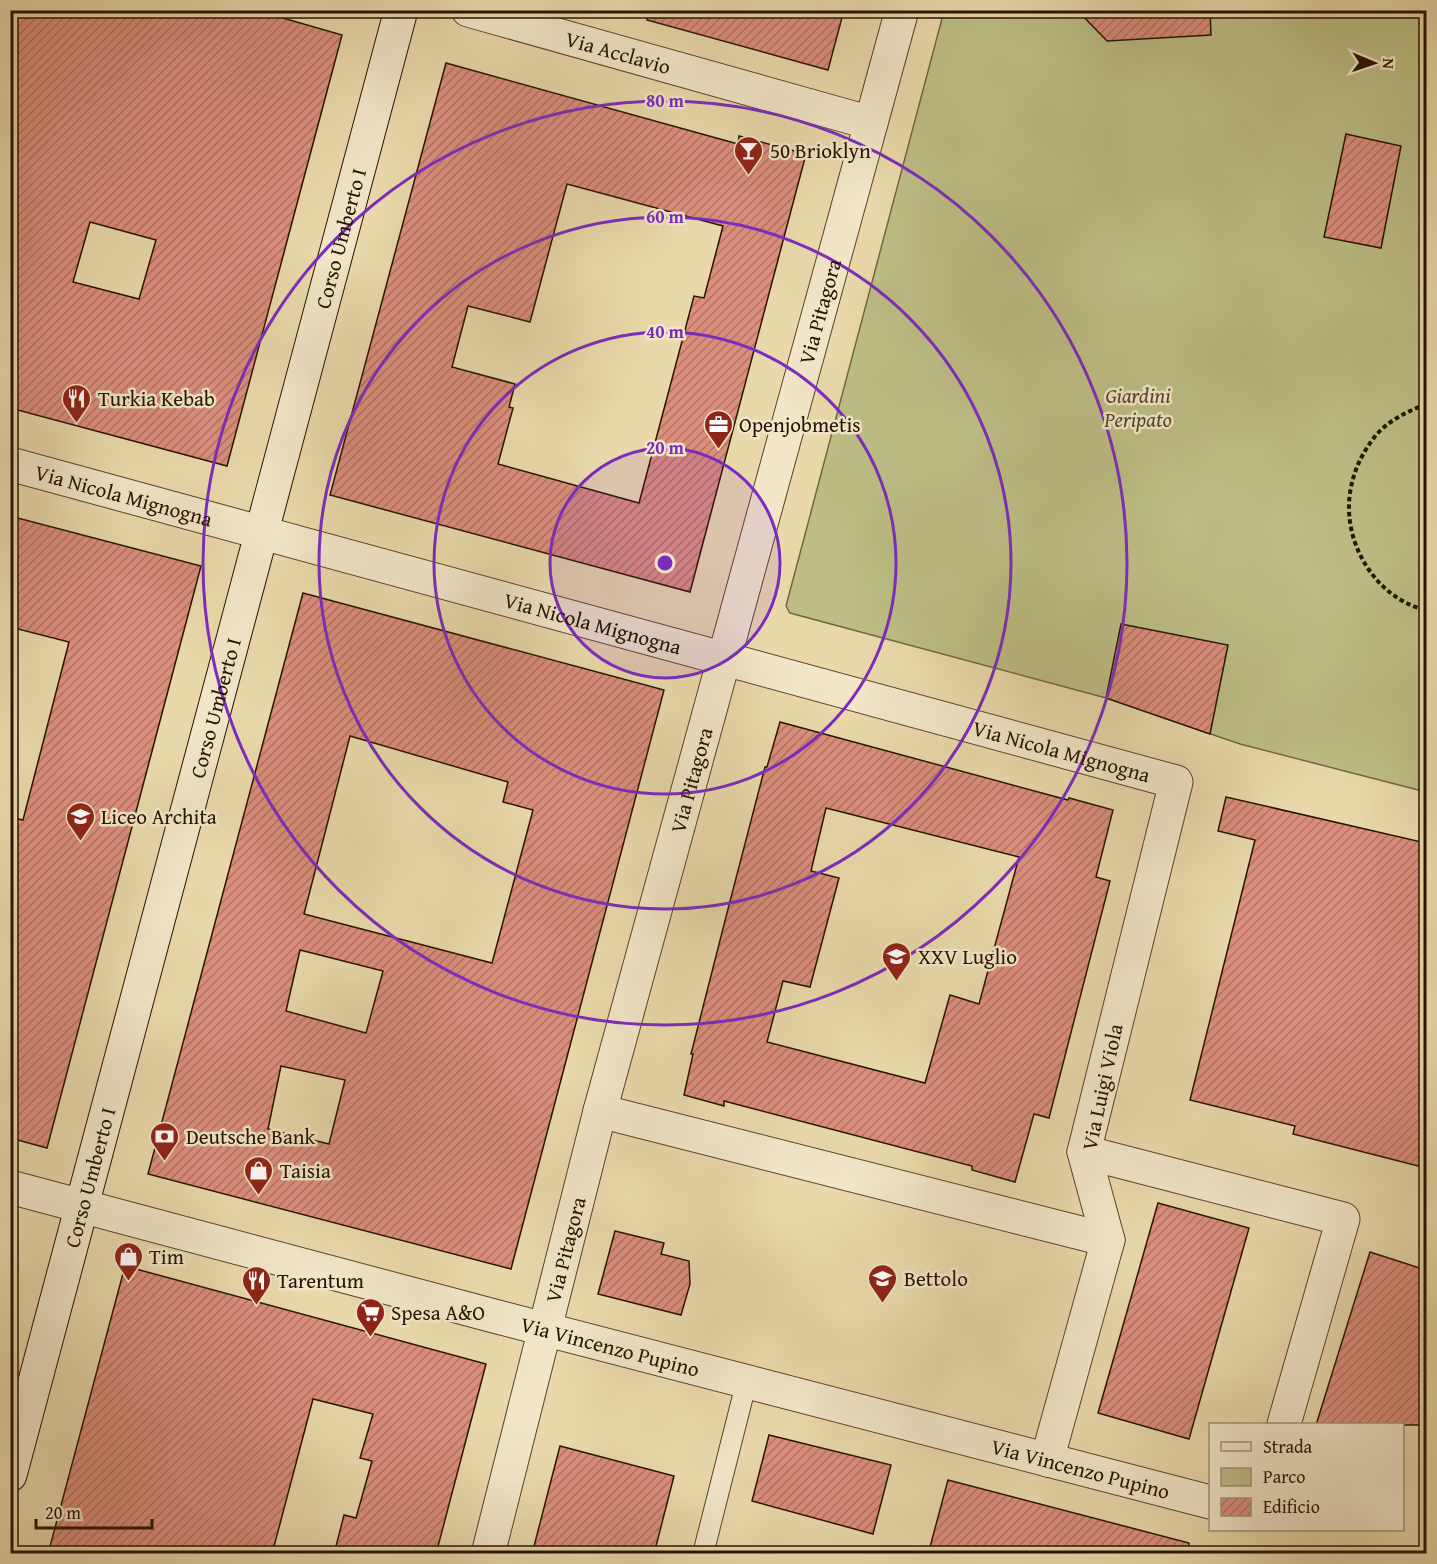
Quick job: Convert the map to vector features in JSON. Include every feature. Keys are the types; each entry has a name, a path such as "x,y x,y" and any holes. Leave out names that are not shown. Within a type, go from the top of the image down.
{"street":[{"name":"Corso Umberto I","path":"10,1475 401,10"},
{"name":"Via Acclavio","path":"468,10 872,123"},
{"name":"Via Pitagora","path":"488,1554 600,1111 902,10"},
{"name":"Via Nicola Mignogna","path":"10,464 1176,782"},
{"name":"Via Luigi Viola","path":"1108,1240 1084,1152 1176,782"},
{"path":"600,1111 1108,1240 1047,1460"},
{"path":"1084,1152 1342,1219 1285,1423"},
{"name":"Via Vincenzo Pupino","path":"10,1187 1209,1502"}],"lane":[{"path":"703,1554 747,1380"}],"path":[{"path":"1426,404 1400,415 1374,437 1356,466 1348,499 1350,532 1364,564 1386,590 1414,607 1426,610"}],"green space":[{"name":"Giardini Peripato","path":"944,11 1426,11 1426,792 1240,744 1106,698 790,613 786,606"}],"building":[{"path":"10,10 255,10 342,35 227,466 10,408","holes":["90,222 156,240 139,299 73,282"]},
{"path":"648,10 844,10 828,70 647,20"},
{"path":"1077,10 1210,10 1211,35 1107,41"},
{"path":"446,63 738,144 739,136 806,154 690,592 330,495","holes":["567,184 723,226 704,298 694,296 639,503 498,464 513,408 509,407 515,384 452,367 468,306 530,322"]},
{"path":"1346,134 1401,146 1381,248 1324,237"},
{"path":"10,516 201,566 47,1148 10,1138 10,817 23,820 69,642 10,627"},
{"path":"303,593 664,690 511,1269 148,1174","holes":["350,736 508,782 503,802 533,810 492,963 304,914","300,950 383,971 366,1033 286,1011","281,1066 345,1080 329,1144 268,1129"]},
{"path":"1121,624 1228,645 1210,734 1106,698"},
{"name":"XXV Luglio","path":"780,722 1068,800 1069,798 1113,810 1096,877 1110,881 1049,1118 1034,1114 1015,1182 972,1170 972,1166 724,1101 724,1106 684,1095 693,1054 691,1054 765,767 767,767","holes":["826,808 1019,857 979,1004 950,995 925,1083 767,1042 783,981 810,987 839,878 811,871"]},
{"path":"1226,797 1426,843 1426,1168 1293,1134 1295,1126 1190,1100 1255,840 1218,831"},
{"path":"1158,1203 1249,1228 1189,1439 1098,1413"},
{"path":"615,1231 664,1243 661,1254 689,1261 690,1284 681,1315 598,1294"},
{"path":"1370,1252 1426,1270 1426,1425 1317,1423"},
{"path":"125,1266 486,1364 436,1554 334,1554 344,1515 356,1518 372,1461 360,1458 373,1414 313,1399 272,1554 48,1554"},
{"path":"769,1435 891,1465 873,1534 752,1501"},
{"path":"560,1446 674,1476 654,1554 532,1554"},
{"path":"948,1480 1189,1543 1188,1554 954,1554 930,1547"}],"place":[{"name":"50 Brioklyn","path":"749,176"},
{"name":"Turkia Kebab","path":"77,424"},
{"name":"Openjobmetis","path":"718,450"},
{"name":"Liceo Archita","path":"80,842"},
{"name":"XXV Luglio","path":"897,982"},
{"name":"Deutsche Bank","path":"165,1162"},
{"name":"Taisia","path":"259,1196"},
{"name":"Tim","path":"128,1282"},
{"name":"Bettolo","path":"883,1304"},
{"name":"Tarentum","path":"256,1306"},
{"name":"Spesa A&O","path":"370,1338"}]}
